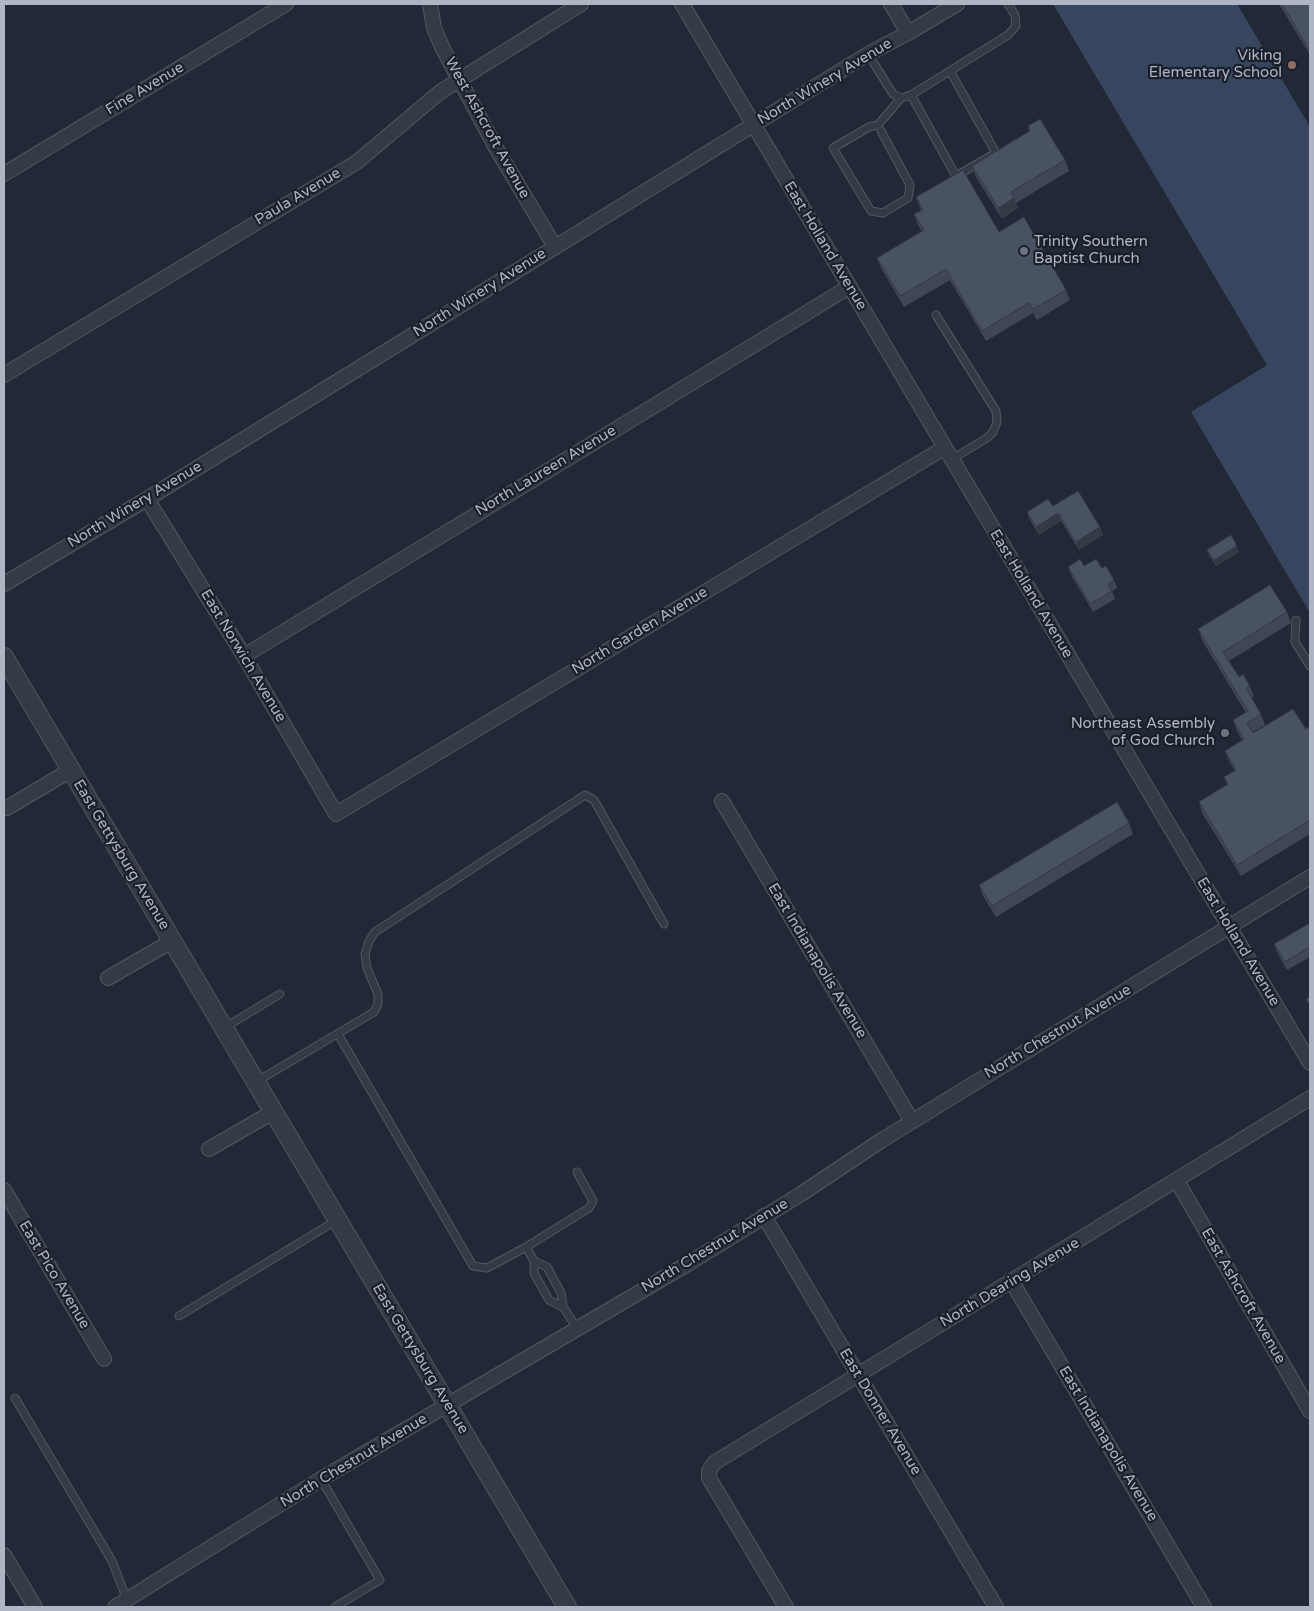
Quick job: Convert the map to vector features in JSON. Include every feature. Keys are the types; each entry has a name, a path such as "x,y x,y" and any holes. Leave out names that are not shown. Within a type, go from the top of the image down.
{"street":[{"name":"Fine Avenue","path":"4,174 286,4"},
{"name":"West Ashcroft Avenue","path":"430,4 434,28 496,148 555,247"},
{"name":"Paula Avenue","path":"4,375 357,162 378,146 421,105 460,78 581,4"},
{"name":"East Holland Avenue","path":"682,4 1310,1063"},
{"path":"891,4 908,33"},
{"name":"North Winery Avenue","path":"4,584 147,499 868,54 957,4"},
{"name":"North Laureen Avenue","path":"244,656 849,287"},
{"name":"North Garden Avenue","path":"336,814 948,454"},
{"name":"East Norwich Avenue","path":"147,499 244,656 336,814"},
{"name":"East Gettysburg Avenue","path":"4,657 567,1607"},
{"name":"East Gettysburg Avenue","path":"7,808 71,770"},
{"name":"East Indianapolis Avenue","path":"722,801 912,1121"},
{"name":"North Chestnut Avenue","path":"115,1607 321,1479 448,1406 764,1216 912,1121 1310,878"},
{"name":"East Gettysburg Avenue","path":"108,978 172,940"},
{"name":"North Dearing Avenue","path":"786,1607 711,1482 708,1475 710,1468 720,1459 1310,1098"},
{"path":"210,1149 273,1112"},
{"name":"East Ashcroft Avenue","path":"1177,1181 1310,1411"},
{"name":"East Pico Avenue","path":"4,1190 104,1359"},
{"name":"East Donner Avenue","path":"764,1216 996,1607"},
{"name":"East Indianapolis Avenue","path":"1012,1282 1204,1607"},
{"path":"4,1555 35,1607"}],"lane":[{"path":"881,131 910,186 908,198 883,213 871,211 833,148 869,127 878,125 901,98 911,95 1008,35 1016,26 1015,15 1008,4"},
{"path":"868,54 893,94 901,98"},
{"path":"911,95 956,176 996,153 950,71"},
{"path":"936,315 996,411 997,422 993,432 986,438 948,454"},
{"path":"1296,620 1296,642 1310,666"},
{"path":"256,1082 374,1012 378,1004 378,994 366,968 365,954 368,941 376,932 585,795 594,800 664,924"},
{"path":"224,1028 280,994"},
{"path":"338,1034 473,1266 487,1268 526,1247 589,1208 593,1201 577,1172"},
{"path":"179,1316 338,1220"},
{"path":"526,1247 534,1262 534,1272 549,1300 563,1307"},
{"path":"534,1262 547,1267 561,1293 563,1307 577,1328"},
{"path":"14,1398 112,1561 128,1600"},
{"path":"321,1479 380,1580 335,1607"}],"water":[{"path":"1053,4 1237,4 1310,127 1310,613 1191,412 1267,365"}],"building":[{"path":"1282,4 1310,4 1310,51"},
{"path":"1040,119 1065,160 1011,192 1014,198 998,208 972,166 1030,131 1028,126"},
{"path":"963,170 999,232 1024,217 1066,290 1033,309 1029,303 982,331 946,269 900,296 877,258 924,230 914,214 923,210 916,197"},
{"path":"1078,491 1100,527 1076,542 1058,513 1036,527 1027,512 1048,499 1053,506"},
{"path":"1231,535 1237,546 1214,560 1207,550"},
{"path":"1080,559 1084,566 1096,559 1102,568 1106,566 1114,580 1108,584 1112,591 1090,604 1068,567"},
{"path":"1270,585 1287,612 1223,652 1239,677 1243,674 1250,686 1246,688 1261,714 1247,723 1253,733 1293,709 1306,729 1310,726 1310,820 1237,865 1199,802 1228,784 1224,777 1236,770 1225,751 1244,739 1233,720 1248,711 1198,629"},
{"path":"1117,802 1129,823 992,906 979,885"},
{"path":"1310,923 1310,947 1285,962 1274,944"},
{"path":"1310,997 1310,1005 1306,999"}],"place":[{"name":"Viking Elementary School","path":"1292,65"},
{"name":"Trinity Southern Baptist Church","path":"1024,251"},
{"name":"Northeast Assembly of God Church","path":"1225,733"}]}
